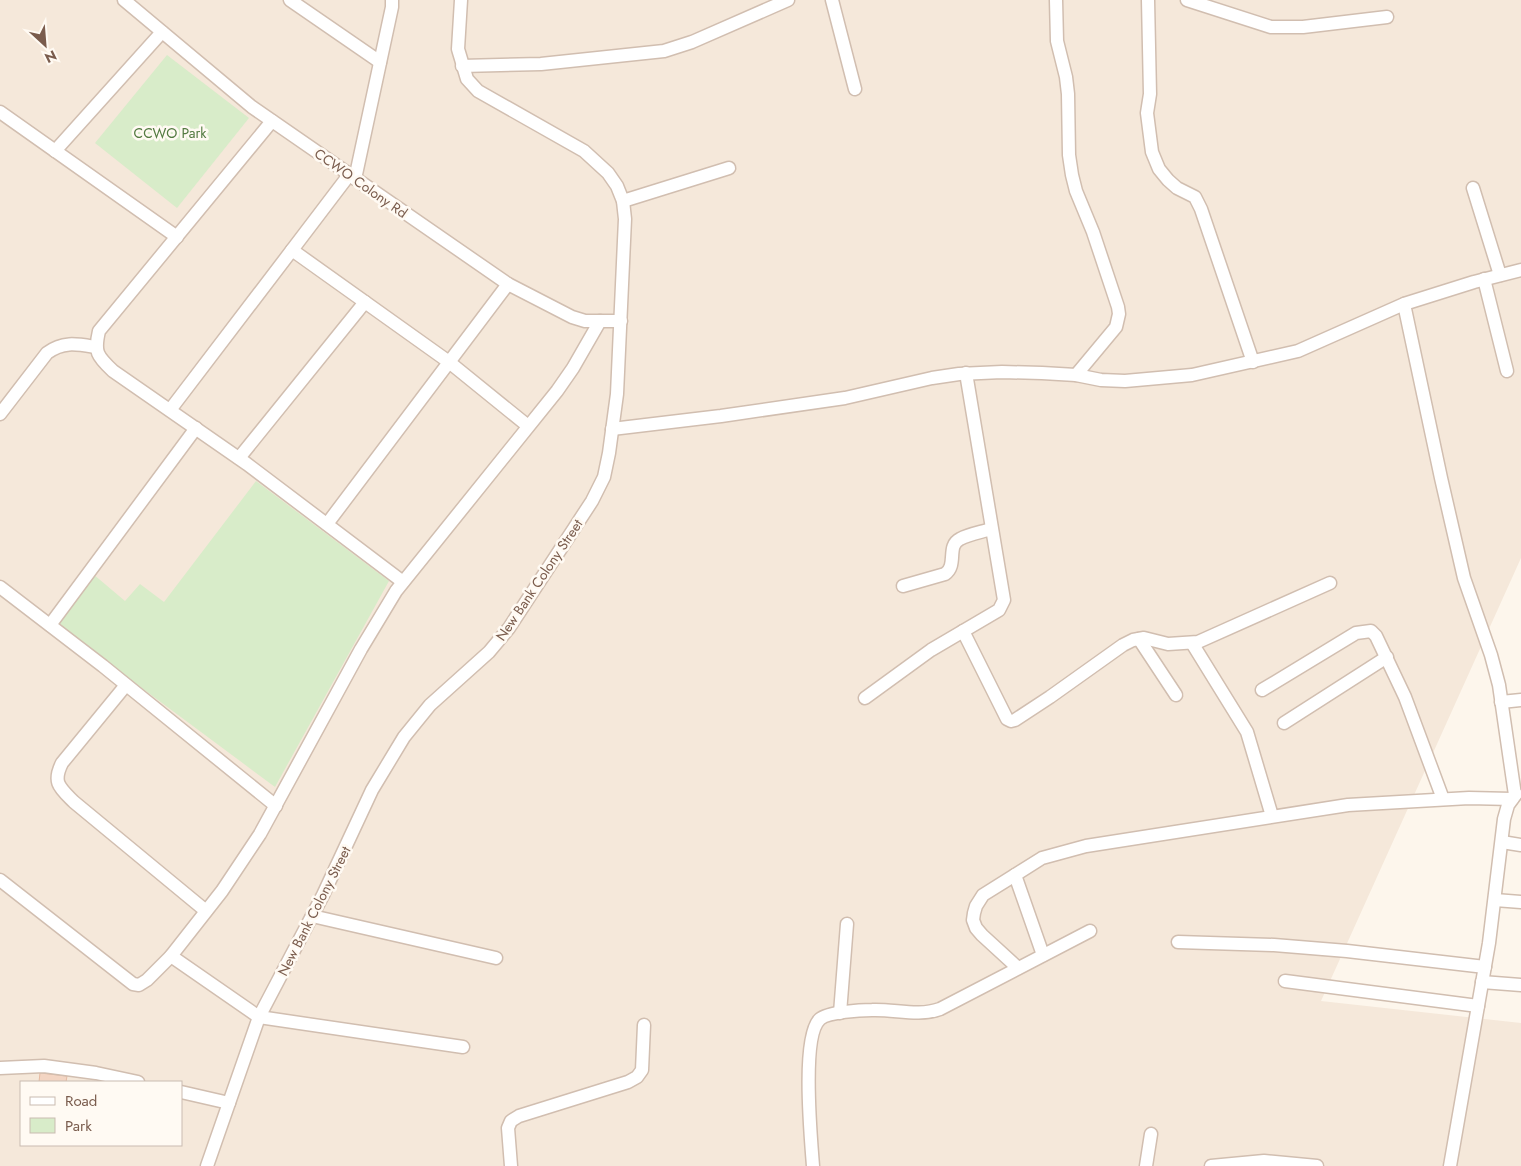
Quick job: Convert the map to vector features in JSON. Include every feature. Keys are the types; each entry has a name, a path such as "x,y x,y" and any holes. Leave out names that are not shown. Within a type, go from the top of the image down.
{"street":[{"name":"CCWO Colony Rd","path":"124,0 272,121 508,284 572,317 585,321 621,321"},
{"path":"290,0 380,62"},
{"path":"170,410 292,250 352,177 380,62 392,0"},
{"name":"New Bank Colony Street","path":"207,1166 259,1017 312,916 372,790 404,737 430,705 489,652 509,628 592,501 604,477 610,453 617,394 621,321 623,201 617,186 608,173 584,151 506,109 478,91 467,79 458,49 461,0"},
{"path":"832,0 856,89"},
{"path":"1056,0 1057,41 1068,94 1069,155 1072,175 1076,191 1093,232 1119,314 1112,334 1076,375"},
{"path":"1148,0 1150,94 1147,113 1152,152 1159,169 1168,180 1177,188 1195,198 1201,209 1253,362"},
{"path":"1187,0 1217,4 1271,27 1287,28 1387,17"},
{"path":"462,66 541,64 664,51 692,42 780,2"},
{"path":"56,151 162,32"},
{"path":"0,112 177,237"},
{"path":"272,121 99,331 96,347 102,361 113,371 239,458 403,582"},
{"path":"623,201 729,168"},
{"path":"1473,188 1500,275"},
{"path":"292,250 449,362 528,426"},
{"path":"612,429 722,416 845,398 932,378 966,373 1002,372 1076,375 1101,380 1125,381 1192,374 1298,352 1404,304 1484,279 1521,270"},
{"path":"1484,279 1507,371"},
{"path":"327,524 508,284"},
{"path":"239,458 364,302"},
{"path":"1404,304 1464,578 1499,685 1516,795 1508,805 1504,819 1485,968 1450,1166"},
{"path":"0,880 133,984 139,984 148,980 171,956 222,891 260,834 361,649 403,582 563,383 600,321"},
{"path":"0,414 47,353 55,347 70,343 96,347"},
{"path":"865,698 931,650 999,610 1004,600 966,373"},
{"path":"50,625 196,428"},
{"path":"903,586 945,574 952,565 952,549 960,538 991,529"},
{"path":"963,631 1007,719 1011,721 1050,697 1123,645 1144,638 1168,644 1192,643 1330,583"},
{"path":"0,586 276,806"},
{"path":"1262,690 1356,633 1372,630 1387,657 1405,697 1443,800"},
{"path":"1139,639 1176,695"},
{"path":"1192,643 1247,732 1272,816"},
{"path":"1284,723 1387,657"},
{"path":"126,685 62,763 57,773 57,781 62,790 74,802 206,911"},
{"path":"1501,702 1521,700"},
{"path":"1018,968 988,942 976,928 973,920 976,906 983,895 1042,858 1086,846 1348,805 1516,795"},
{"path":"1502,842 1521,845"},
{"path":"1015,875 1044,955"},
{"path":"1494,900 1521,902"},
{"path":"312,916 496,958"},
{"path":"840,1014 847,924"},
{"path":"812,1166 808,1086 811,1050 816,1026 821,1018 873,1010 930,1013 1090,931"},
{"path":"1178,942 1283,946 1347,951 1485,968"},
{"path":"171,956 259,1017 463,1047"},
{"path":"1285,980 1478,1006"},
{"path":"1482,982 1521,985"},
{"path":"510,1166 508,1128 511,1121 519,1116 628,1082 637,1077 642,1070 644,1025"},
{"path":"0,1068 44,1066 96,1072 134,1081"},
{"path":"182,1092 229,1103"},
{"path":"1146,1166 1151,1134"},
{"path":"1211,1166 1264,1161 1317,1166"}],"shaded area":[{"path":"0,0 1521,0 1521,558 1321,1001 1521,1023 1521,1166 0,1166"}],"green space":[{"name":"CCWO Park","path":"167,55 249,118 177,208 95,143"},
{"path":"256,481 389,581 275,787 57,625 93,574 125,601 140,584 164,602"}],"building":[{"path":"40,1073 67,1076 66,1081 39,1081"}]}
